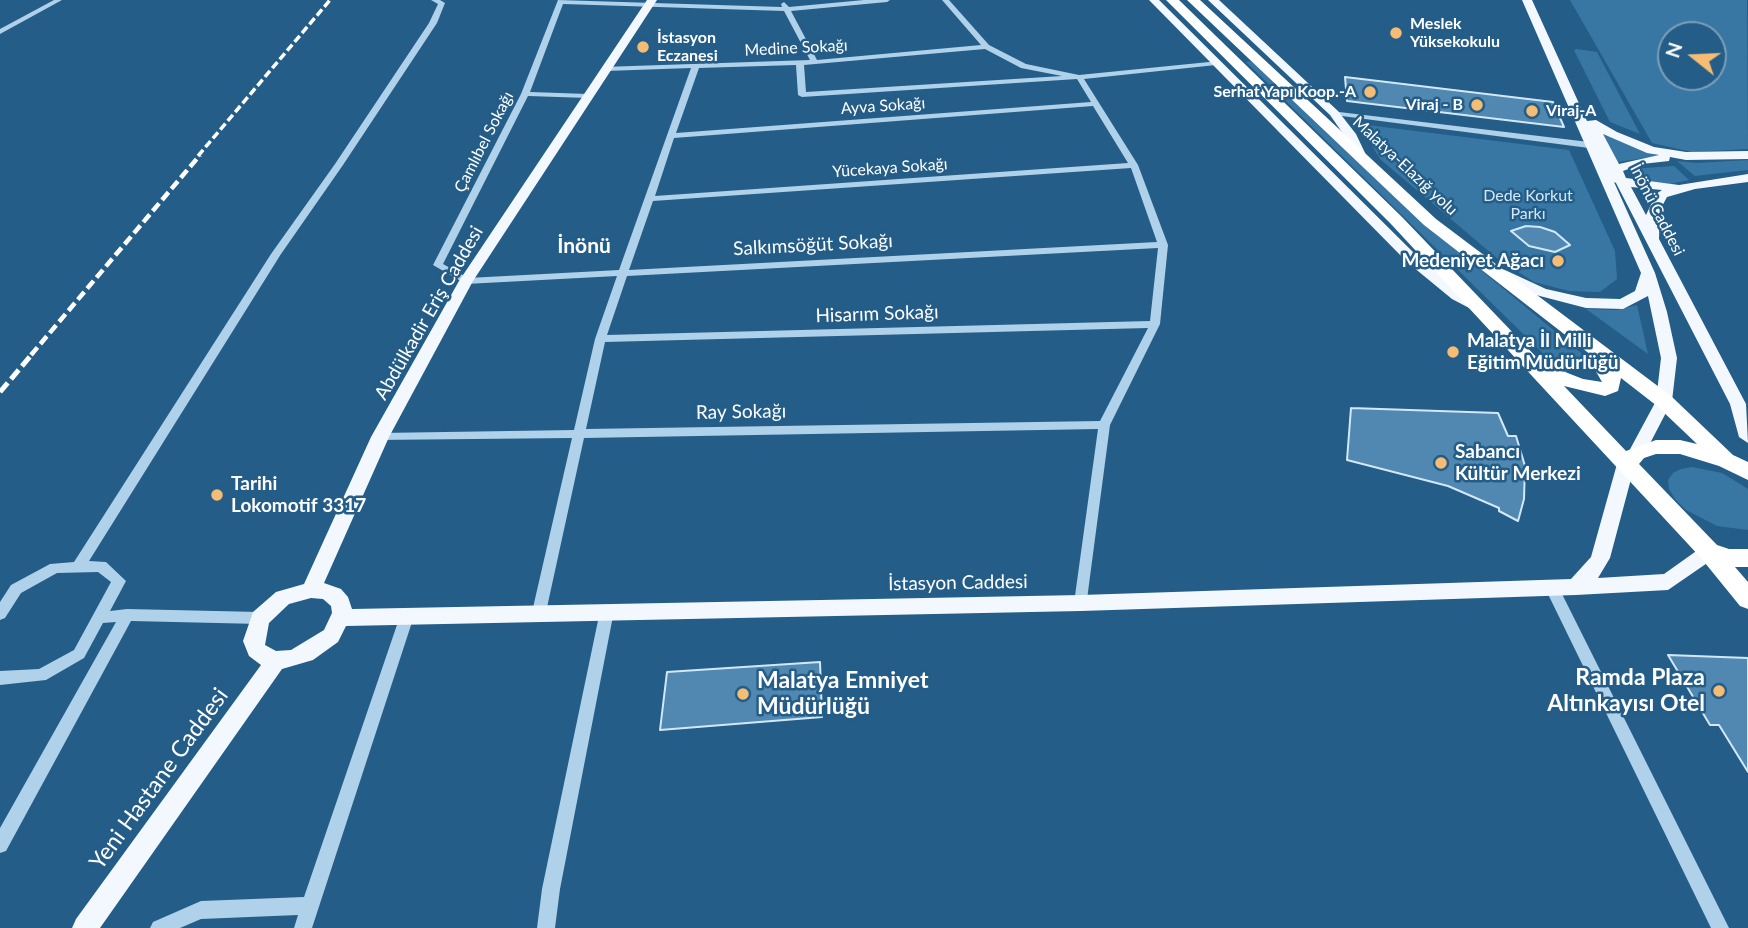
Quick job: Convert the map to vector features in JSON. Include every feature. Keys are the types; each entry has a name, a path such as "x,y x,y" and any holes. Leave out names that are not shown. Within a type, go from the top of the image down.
{"highway":[{"path":"1172,0 1396,219 1530,361 1632,458 1748,600"},
{"name":"Malatya-Elazığ yolu","path":"1193,0 1430,222 1664,401 1726,460"},
{"path":"1530,361 1579,385 1605,389 1611,386 1609,371 1576,333"},
{"path":"1632,458 1656,447 1680,447 1726,460 1748,472"},
{"path":"1709,552 1729,558 1748,558"}],"main road":[{"path":"1154,0 1412,259 1457,296 1481,309"},
{"path":"1213,0 1335,113 1350,134 1361,157"},
{"path":"1527,0 1550,48 1589,145 1613,174 1648,273 1669,358 1664,401 1632,458 1600,558 1594,569 1576,587"},
{"name":"İnönü Caddesi","path":"1534,0 1613,174 1652,239 1738,404 1748,437"},
{"name":"Abdülkadir Eriş Caddesi","path":"312,590 380,437 466,281 650,3"},
{"path":"1591,122 1634,144 1686,156"},
{"path":"1613,174 1640,161 1686,156 1748,155"},
{"path":"1613,174 1662,187 1693,186"},
{"path":"1652,239 1653,210 1662,194 1693,186 1748,178"},
{"path":"1488,268 1541,292 1586,303 1623,304 1642,293 1648,273"},
{"name":"İstasyon Caddesi","path":"341,618 539,611 1081,603 1576,587 1668,582 1709,552"},
{"path":"312,590 334,595 341,603 341,618 331,636 306,654 276,660 264,657 256,650 253,641 260,618 283,598 312,590"},
{"name":"Yeni Hastane Caddesi","path":"85,928 276,660"}],"street":[{"path":"0,32 59,0"},
{"path":"78,567 276,254 433,23 442,4 434,0"},
{"path":"783,0 815,62"},
{"path":"560,1 787,9 887,0"},
{"path":"945,0 986,47 1024,66 1079,77 1134,165 1163,245 1155,324 1104,425 1081,603"},
{"name":"Çamlıbel Sokağı","path":"466,281 438,265 525,94 560,1"},
{"name":"Medine Sokağı","path":"606,69 800,63 986,47"},
{"path":"800,63 802,95 1079,77 1216,63"},
{"path":"539,611 600,339 696,65"},
{"path":"525,94 588,96"},
{"name":"Ayva Sokağı","path":"673,136 1094,104"},
{"path":"1335,113 1589,145"},
{"name":"Yücekaya Sokağı","path":"648,199 1134,165"},
{"name":"Salkımsöğüt Sokağı","path":"466,281 1163,245"},
{"name":"Hisarım Sokağı","path":"600,339 1155,324"},
{"name":"Ray Sokağı","path":"380,437 1104,425"},
{"path":"0,614 16,589 55,568 101,566 118,581 79,654 41,675 0,678"},
{"path":"1552,588 1720,928"},
{"path":"546,928 551,889 607,611"},
{"path":"99,618 127,615 260,618"},
{"path":"0,845 127,615"},
{"path":"303,928 407,617"},
{"path":"159,928 201,909 310,906"}],"green space":[{"path":"1570,0 1747,0 1748,149 1692,152 1652,143"},
{"path":"1574,50 1597,52 1640,134 1610,122"},
{"path":"1252,61 1435,232 1586,357 1564,374 1246,62"},
{"name":"Dede Korkut Parkı","path":"1359,124 1569,150 1615,251 1617,279 1600,292 1569,291 1534,282 1498,259 1380,159"},
{"path":"1603,134 1658,156 1618,162"},
{"path":"1748,160 1748,170 1695,176 1677,161 1697,163"},
{"path":"1674,166 1689,180 1670,184 1637,181 1629,169"},
{"path":"1637,305 1648,354 1586,309 1617,310"},
{"path":"1692,467 1722,473 1748,489 1748,530 1717,526 1686,510 1675,499 1669,489 1668,480 1673,473"}],"building":[{"path":"1345,77 1553,102 1564,127 1347,101"},
{"path":"1526,226 1555,232 1570,245 1555,252 1529,246 1511,231"},
{"name":"Sabancı Kültür Merkezi","path":"1351,408 1498,413 1508,436 1516,436 1525,466 1524,499 1518,521 1499,511 1499,508 1448,486 1347,460"},
{"name":"Ramda Plaza Altınkayısı Otel","path":"1668,655 1748,658 1748,772 1719,725 1710,725"},
{"name":"Malatya Emniyet Müdürlüğü","path":"820,662 822,717 660,730 667,672"}],"railway":[{"path":"198,156 330,0"},
{"path":"31,355 200,155"},
{"path":"0,392 33,353"}],"place":[{"name":"Meslek Yüksekokulu","path":"1396,33"},
{"name":"İstasyon Eczanesi","path":"643,47"},
{"name":"Serhat Yapı Koop.-A","path":"1370,92"},
{"name":"Viraj - B","path":"1477,105"},
{"name":"Viraj-A","path":"1532,111"},
{"name":"Medeniyet Ağacı","path":"1558,261"},
{"name":"Malatya İl Milli Eğitim Müdürlüğü","path":"1453,352"},
{"name":"Sabancı Kültür Merkezi","path":"1441,463"},
{"name":"Tarihi Lokomotif 3317","path":"217,495"},
{"name":"Ramda Plaza Altınkayısı Otel","path":"1719,691"},
{"name":"Malatya Emniyet Müdürlüğü","path":"743,694"}],"district":[{"name":"İnönü","path":"584,246"}]}
